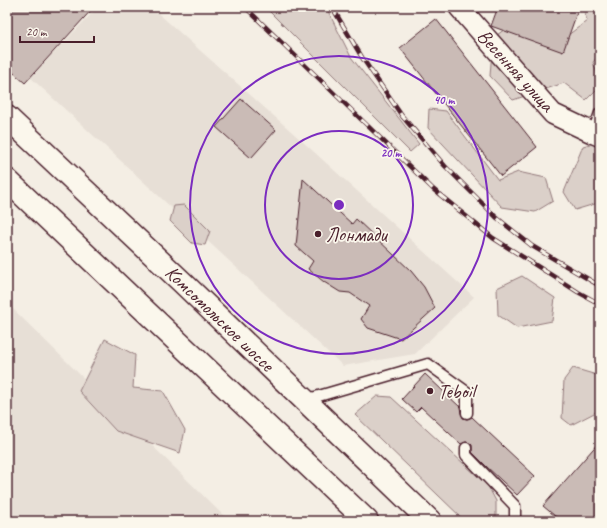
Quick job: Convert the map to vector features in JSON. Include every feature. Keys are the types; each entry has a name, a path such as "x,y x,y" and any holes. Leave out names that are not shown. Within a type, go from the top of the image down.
{"main road":[{"name":"Комсомольское шоссе","path":"7,117 183,283 430,521"},
{"path":"7,180 367,521"}],"street":[{"name":"Весенняя улица","path":"459,7 553,114 597,134"}],"lane":[{"path":"597,134 600,113"},
{"path":"305,400 428,364 467,392 467,413"},
{"path":"466,448 466,455 515,506 515,521"}],"shaded area":[{"path":"98,7 151,7 474,297 415,354 343,366 30,77"},
{"path":"265,7 326,7 351,57 419,144 410,152"},
{"path":"583,7 600,7 600,54 593,62 600,86 586,100 564,83 513,100 490,76 493,38 517,20 564,38 587,21"},
{"path":"429,109 446,111 498,180 518,172 546,178 553,201 535,212 502,207 428,128"},
{"path":"600,141 600,196 598,203 575,210 564,192 583,146"},
{"path":"184,205 210,231 205,245 192,243 170,221 174,206"},
{"path":"522,276 555,298 552,321 517,328 498,315 497,288"},
{"path":"7,304 9,305 229,521 7,521"},
{"path":"105,339 135,355 133,388 163,391 185,430 180,453 116,431 79,391"},
{"path":"573,368 600,376 600,410 571,425 562,418 564,380"},
{"path":"377,396 391,397 488,486 496,501 496,521 465,521 355,415"}],"building":[{"path":"7,7 94,7 25,83 7,67"},
{"path":"498,7 579,7 563,52 491,26"},
{"path":"436,19 537,147 501,176 400,48"},
{"path":"241,99 276,130 251,158 216,127"},
{"path":"303,179 352,224 356,219 411,271 424,287 435,308 401,339 368,328 361,319 369,306 350,293 340,292 324,282 308,269 313,261 296,246"},
{"path":"425,374 460,407 463,418 467,419 472,417 535,476 517,495 472,452 472,445 470,443 466,442 461,444 421,407 416,412 402,399"},
{"path":"600,441 600,521 561,521 543,506"}],"railway":[{"path":"245,7 434,190 493,238 578,292 600,304"},
{"path":"332,7 363,59 402,116 445,166 496,217 532,246 600,286"}],"place":[{"name":"Лонмади","path":"318,234"},
{"name":"Teboil","path":"430,391"}]}
